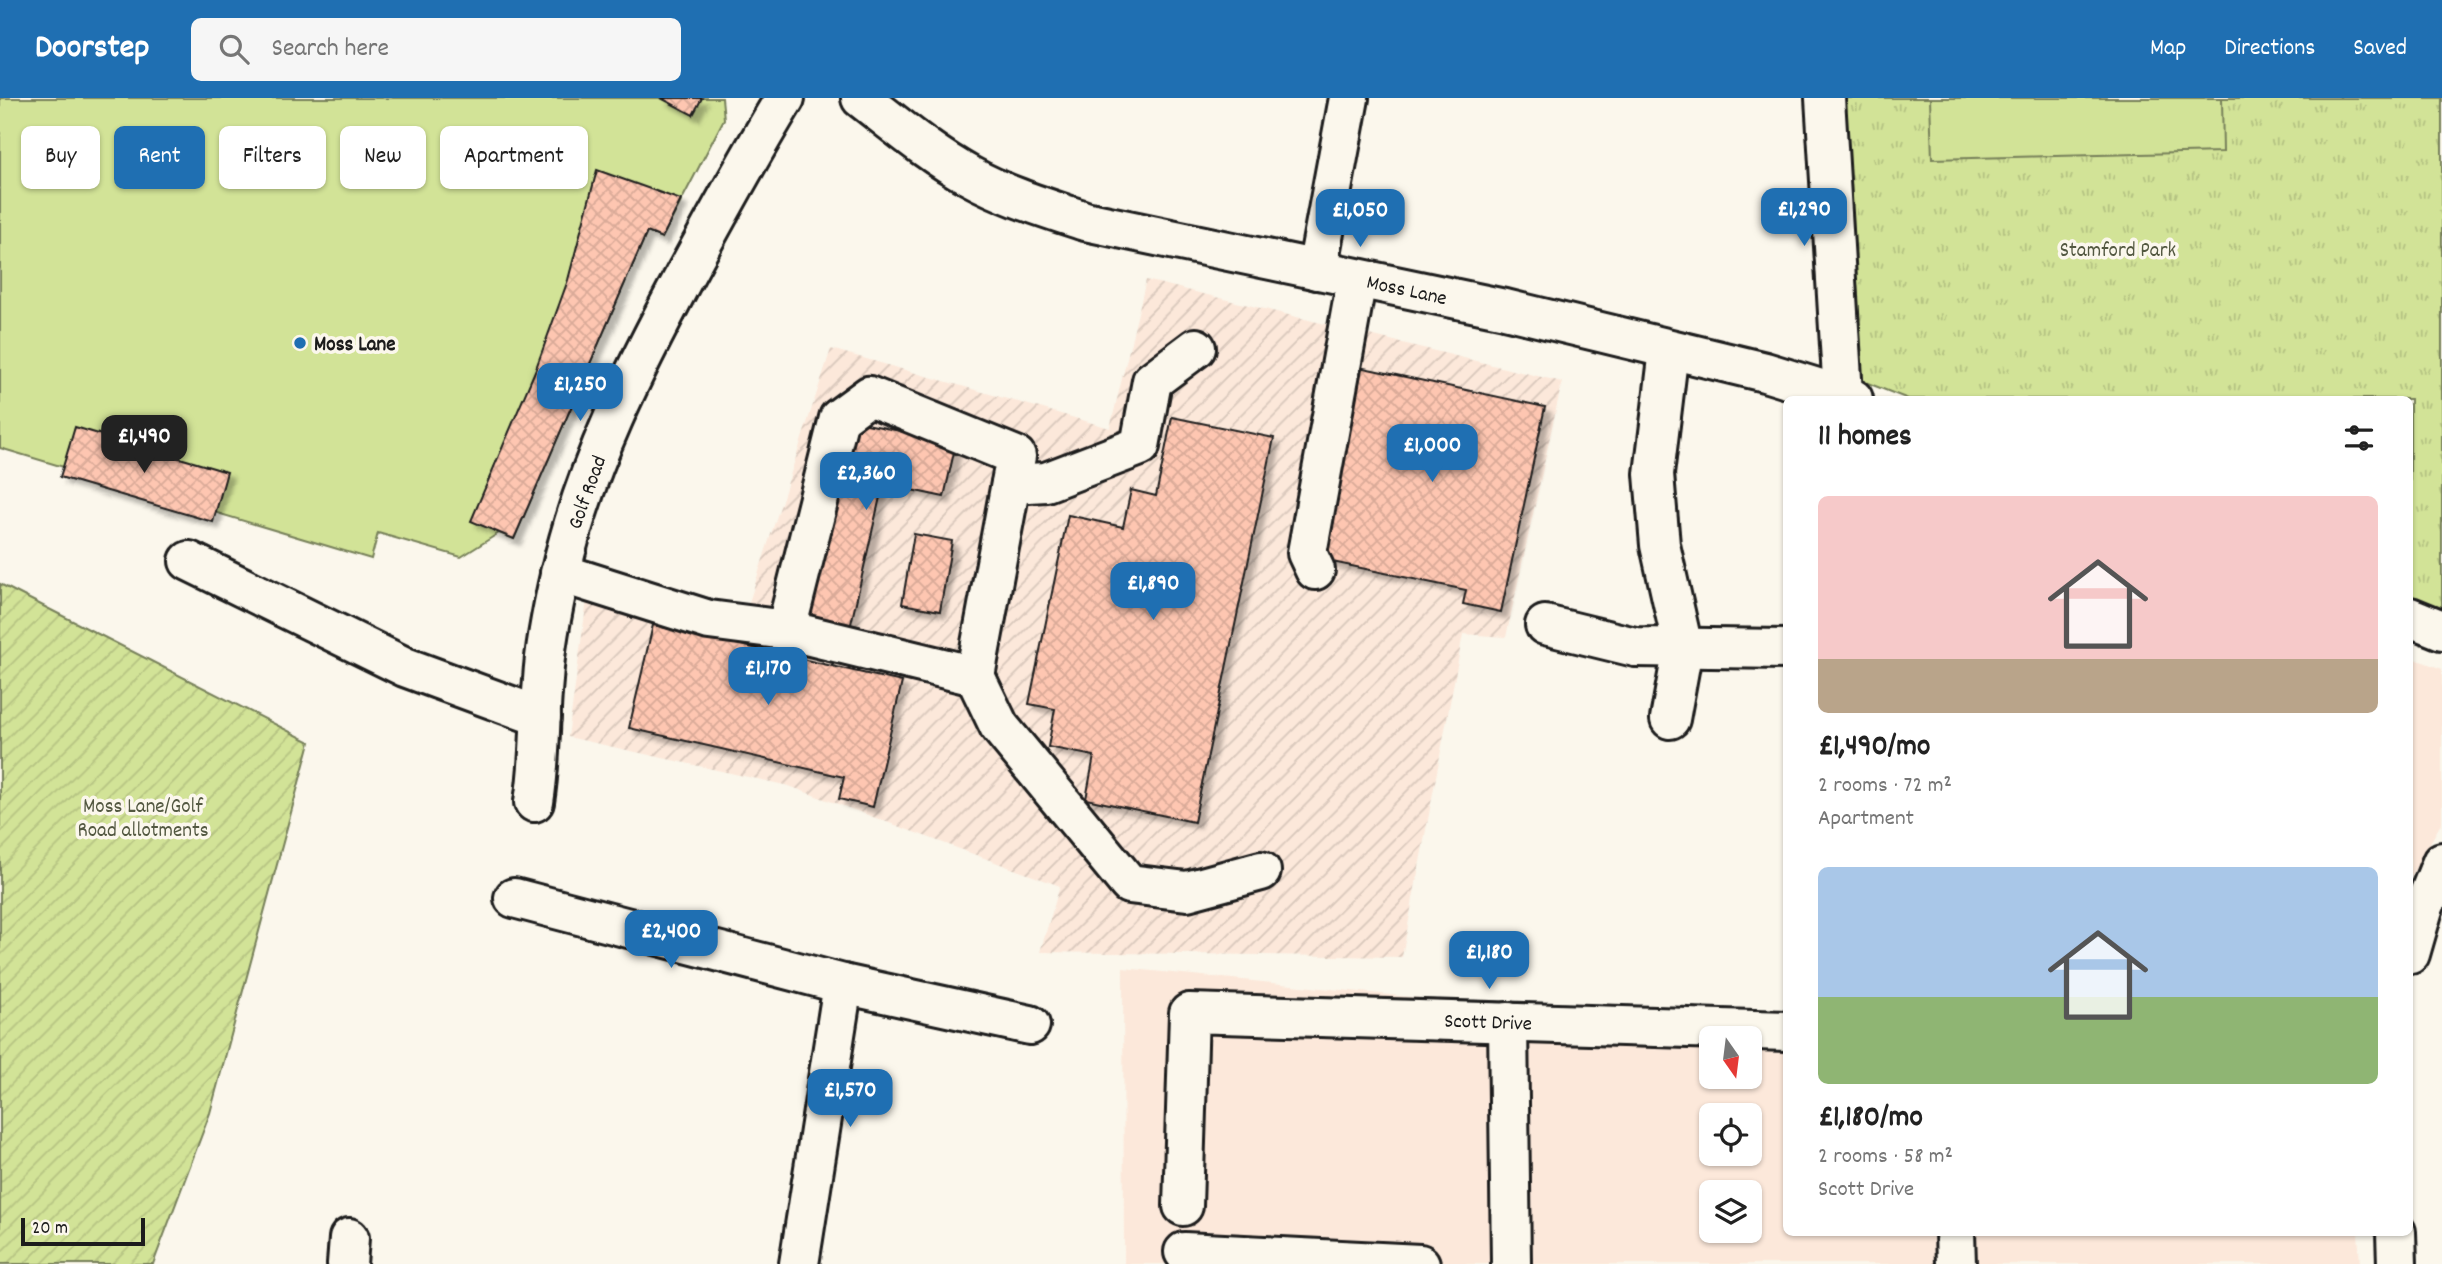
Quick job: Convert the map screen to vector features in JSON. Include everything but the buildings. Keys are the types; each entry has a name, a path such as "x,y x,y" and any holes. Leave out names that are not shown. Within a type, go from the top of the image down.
{"street":[{"name":"Golf Road","path":"534,802 541,755 543,678 560,573 576,515 626,388 710,227 785,98"},
{"name":"Moss Lane","path":"861,98 919,143 969,176 1027,202 1085,221 1505,309 1765,372 1845,396"},
{"path":"1317,270 1349,98"},
{"path":"1825,98 1848,396"},
{"path":"1315,570 1307,553 1357,279"},
{"path":"1011,484 1046,482 1140,446 1152,381 1196,348"},
{"path":"1669,350 1654,474 1660,545 1683,648 1670,719"},
{"path":"786,630 839,418 869,397 1016,456 975,676 999,726 1129,884 1187,891 1261,871"},
{"path":"189,561 405,667 541,717"},
{"path":"560,573 709,620 786,630 975,676"},
{"path":"2413,618 2442,630"},
{"path":"1545,625 1635,647 1783,649"},
{"path":"2413,944 2423,909 2442,862"},
{"path":"514,898 843,984 1030,1025"},
{"path":"799,1264 843,984"},
{"name":"Scott Drive","path":"1183,1206 1189,1013 1783,1031"},
{"path":"1508,1022 1511,1264"},
{"path":"1955,1236 1956,1264"},
{"path":"2396,1236 2397,1264"},
{"path":"1184,1252 1420,1264"}],"shaded area":[{"path":"1146,280 1562,382 1506,637 1463,634 1402,957 1040,952 1060,886 789,786 568,737 592,563 741,627 831,349 1110,428"},
{"path":"2413,658 2442,669 2442,822 2413,873"},
{"path":"1123,968 1699,1026 1699,1089 1762,1089 1762,1032 1783,1035 1783,1236 2358,1236 2360,1264 1124,1264"}],"green space":[{"name":"Moss Lane","path":"0,98 722,98 724,119 662,238 647,232 514,539 499,533 461,557 378,533 371,559 0,448"},
{"name":"Stamford Park","path":"1843,98 2442,98 2442,607 2413,598 2413,396 1900,396 1855,378"},
{"path":"1930,98 2222,98 2223,152 1932,159"},
{"name":"Moss Lane/Golf Road allotments","path":"0,584 310,742 210,1113 153,1264 0,1264"}],"place":[{"name":"Moss Lane","path":"300,343"}]}
